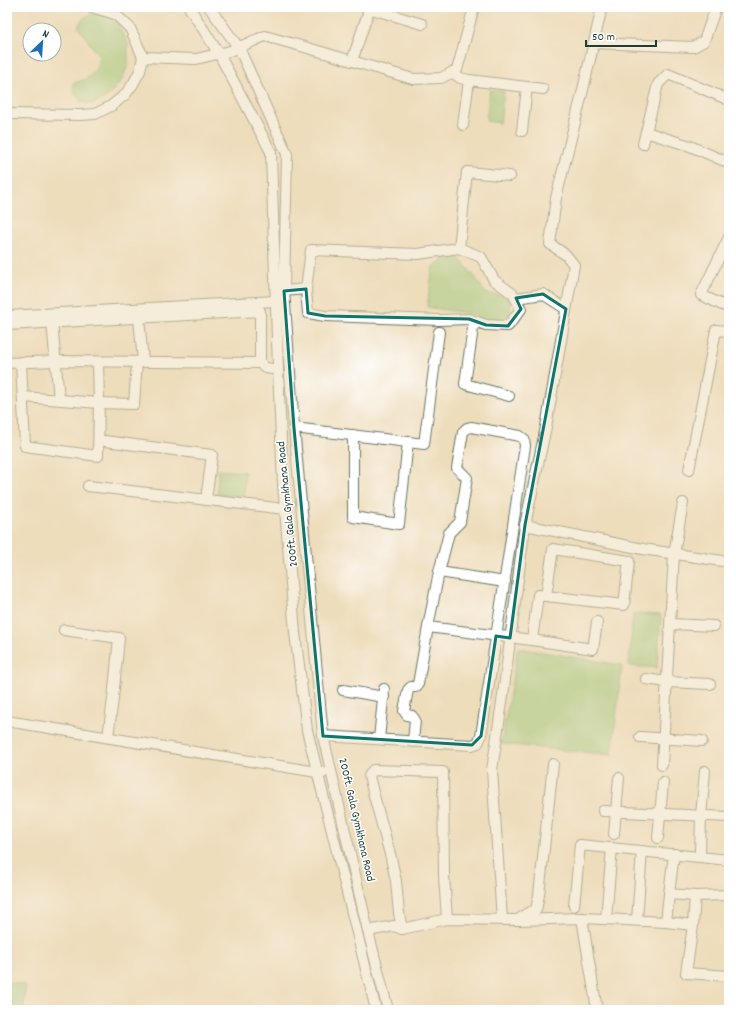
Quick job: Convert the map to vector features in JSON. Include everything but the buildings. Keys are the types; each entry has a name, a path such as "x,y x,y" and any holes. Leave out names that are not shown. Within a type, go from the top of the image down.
{"street":[{"path":"7,114 95,114 111,106 125,95 140,71 143,57 130,28 115,14 91,7"},
{"path":"189,7 219,54 272,152 278,370 285,509 295,633 307,730 376,1010"},
{"name":"200ft. Gala Gymkhana Road","path":"209,7 239,48 287,154 284,291 294,428 323,736 368,931 388,1010"},
{"path":"352,61 368,7 422,24"},
{"path":"143,57 196,58 219,54 239,48 265,36 413,79 441,78 457,70 474,7"},
{"path":"502,920 492,770 525,526 546,427 574,265 566,255 550,244 556,198 602,7"},
{"path":"593,43 694,47 704,41 716,7"},
{"path":"452,72 460,78 469,80 543,89"},
{"path":"643,144 658,84 668,74 729,100"},
{"path":"463,125 469,80"},
{"path":"522,131 527,88"},
{"path":"646,132 690,146 729,163"},
{"path":"459,248 467,172 510,176"},
{"path":"729,237 701,295 729,308"},
{"path":"459,248 481,257 494,280 513,294 521,309 508,326 486,325 468,319 439,320 325,316 308,312 306,289 311,250 418,254 459,248"},
{"path":"284,291 306,289"},
{"path":"516,298 542,294 566,309"},
{"path":"7,316 276,301"},
{"path":"7,325 260,311 260,363"},
{"path":"23,397 99,403 134,404 140,362 139,318"},
{"path":"474,321 466,384 509,396"},
{"path":"52,322 59,400"},
{"path":"689,470 716,330 729,331"},
{"path":"294,428 424,444 439,332"},
{"path":"7,363 55,361 260,363 266,368 278,370"},
{"path":"21,362 25,446 98,456 98,362"},
{"path":"323,736 413,742 472,745 478,743 482,736 525,446 524,439 520,436 472,427 467,428 463,432 457,468 467,478 460,522 449,533 439,572 418,684 416,687 411,687 408,690 404,711 415,720 413,742"},
{"path":"353,435 353,517 399,524 408,442"},
{"path":"105,441 212,455 206,500"},
{"path":"88,486 285,509"},
{"path":"662,765 674,554 683,503"},
{"path":"525,526 644,549 729,562"},
{"path":"532,640 538,595 546,596 624,605 629,561 553,549 546,596"},
{"path":"439,572 505,582"},
{"path":"428,627 593,649 597,622"},
{"path":"671,624 714,626"},
{"path":"64,630 120,638 108,737"},
{"path":"646,679 667,682 710,684"},
{"path":"342,690 384,693 378,739"},
{"path":"7,721 331,774"},
{"path":"640,737 702,741"},
{"path":"518,920 526,914 536,910 539,895 553,764"},
{"path":"402,929 396,881 369,776 373,770 443,772 444,876 447,919"},
{"path":"700,852 701,816 705,771"},
{"path":"614,834 619,778"},
{"path":"658,838 662,782"},
{"path":"603,811 729,818"},
{"path":"574,906 580,845 729,860"},
{"path":"606,919 612,848"},
{"path":"637,920 642,851"},
{"path":"666,922 674,854"},
{"path":"669,894 695,896 729,895"},
{"path":"695,896 693,925 686,974 729,976"},
{"path":"582,918 597,1010"},
{"path":"368,931 394,926 402,929 447,919 518,920 582,918 637,920 693,925"}],"highlighted area":[{"path":"306,289 308,313 325,316 469,319 486,325 508,326 521,309 516,298 543,294 566,309 525,525 510,638 496,636 481,736 472,745 323,736 294,428 284,291"}],"green space":[{"path":"99,13 117,23 128,43 128,65 122,80 109,95 94,104 81,102 74,93 73,83 87,78 93,73 97,66 99,56 78,27 81,20 84,18 92,14"},
{"path":"490,90 504,91 500,123 486,121"},
{"path":"445,258 459,258 475,277 485,293 498,295 508,299 511,308 508,317 502,321 484,321 472,314 427,307 433,266"},
{"path":"218,470 245,472 244,496 217,495"},
{"path":"633,613 661,615 657,668 629,666"},
{"path":"518,648 622,665 612,755 501,744"},
{"path":"7,982 26,985 23,1010 7,1010"}]}
